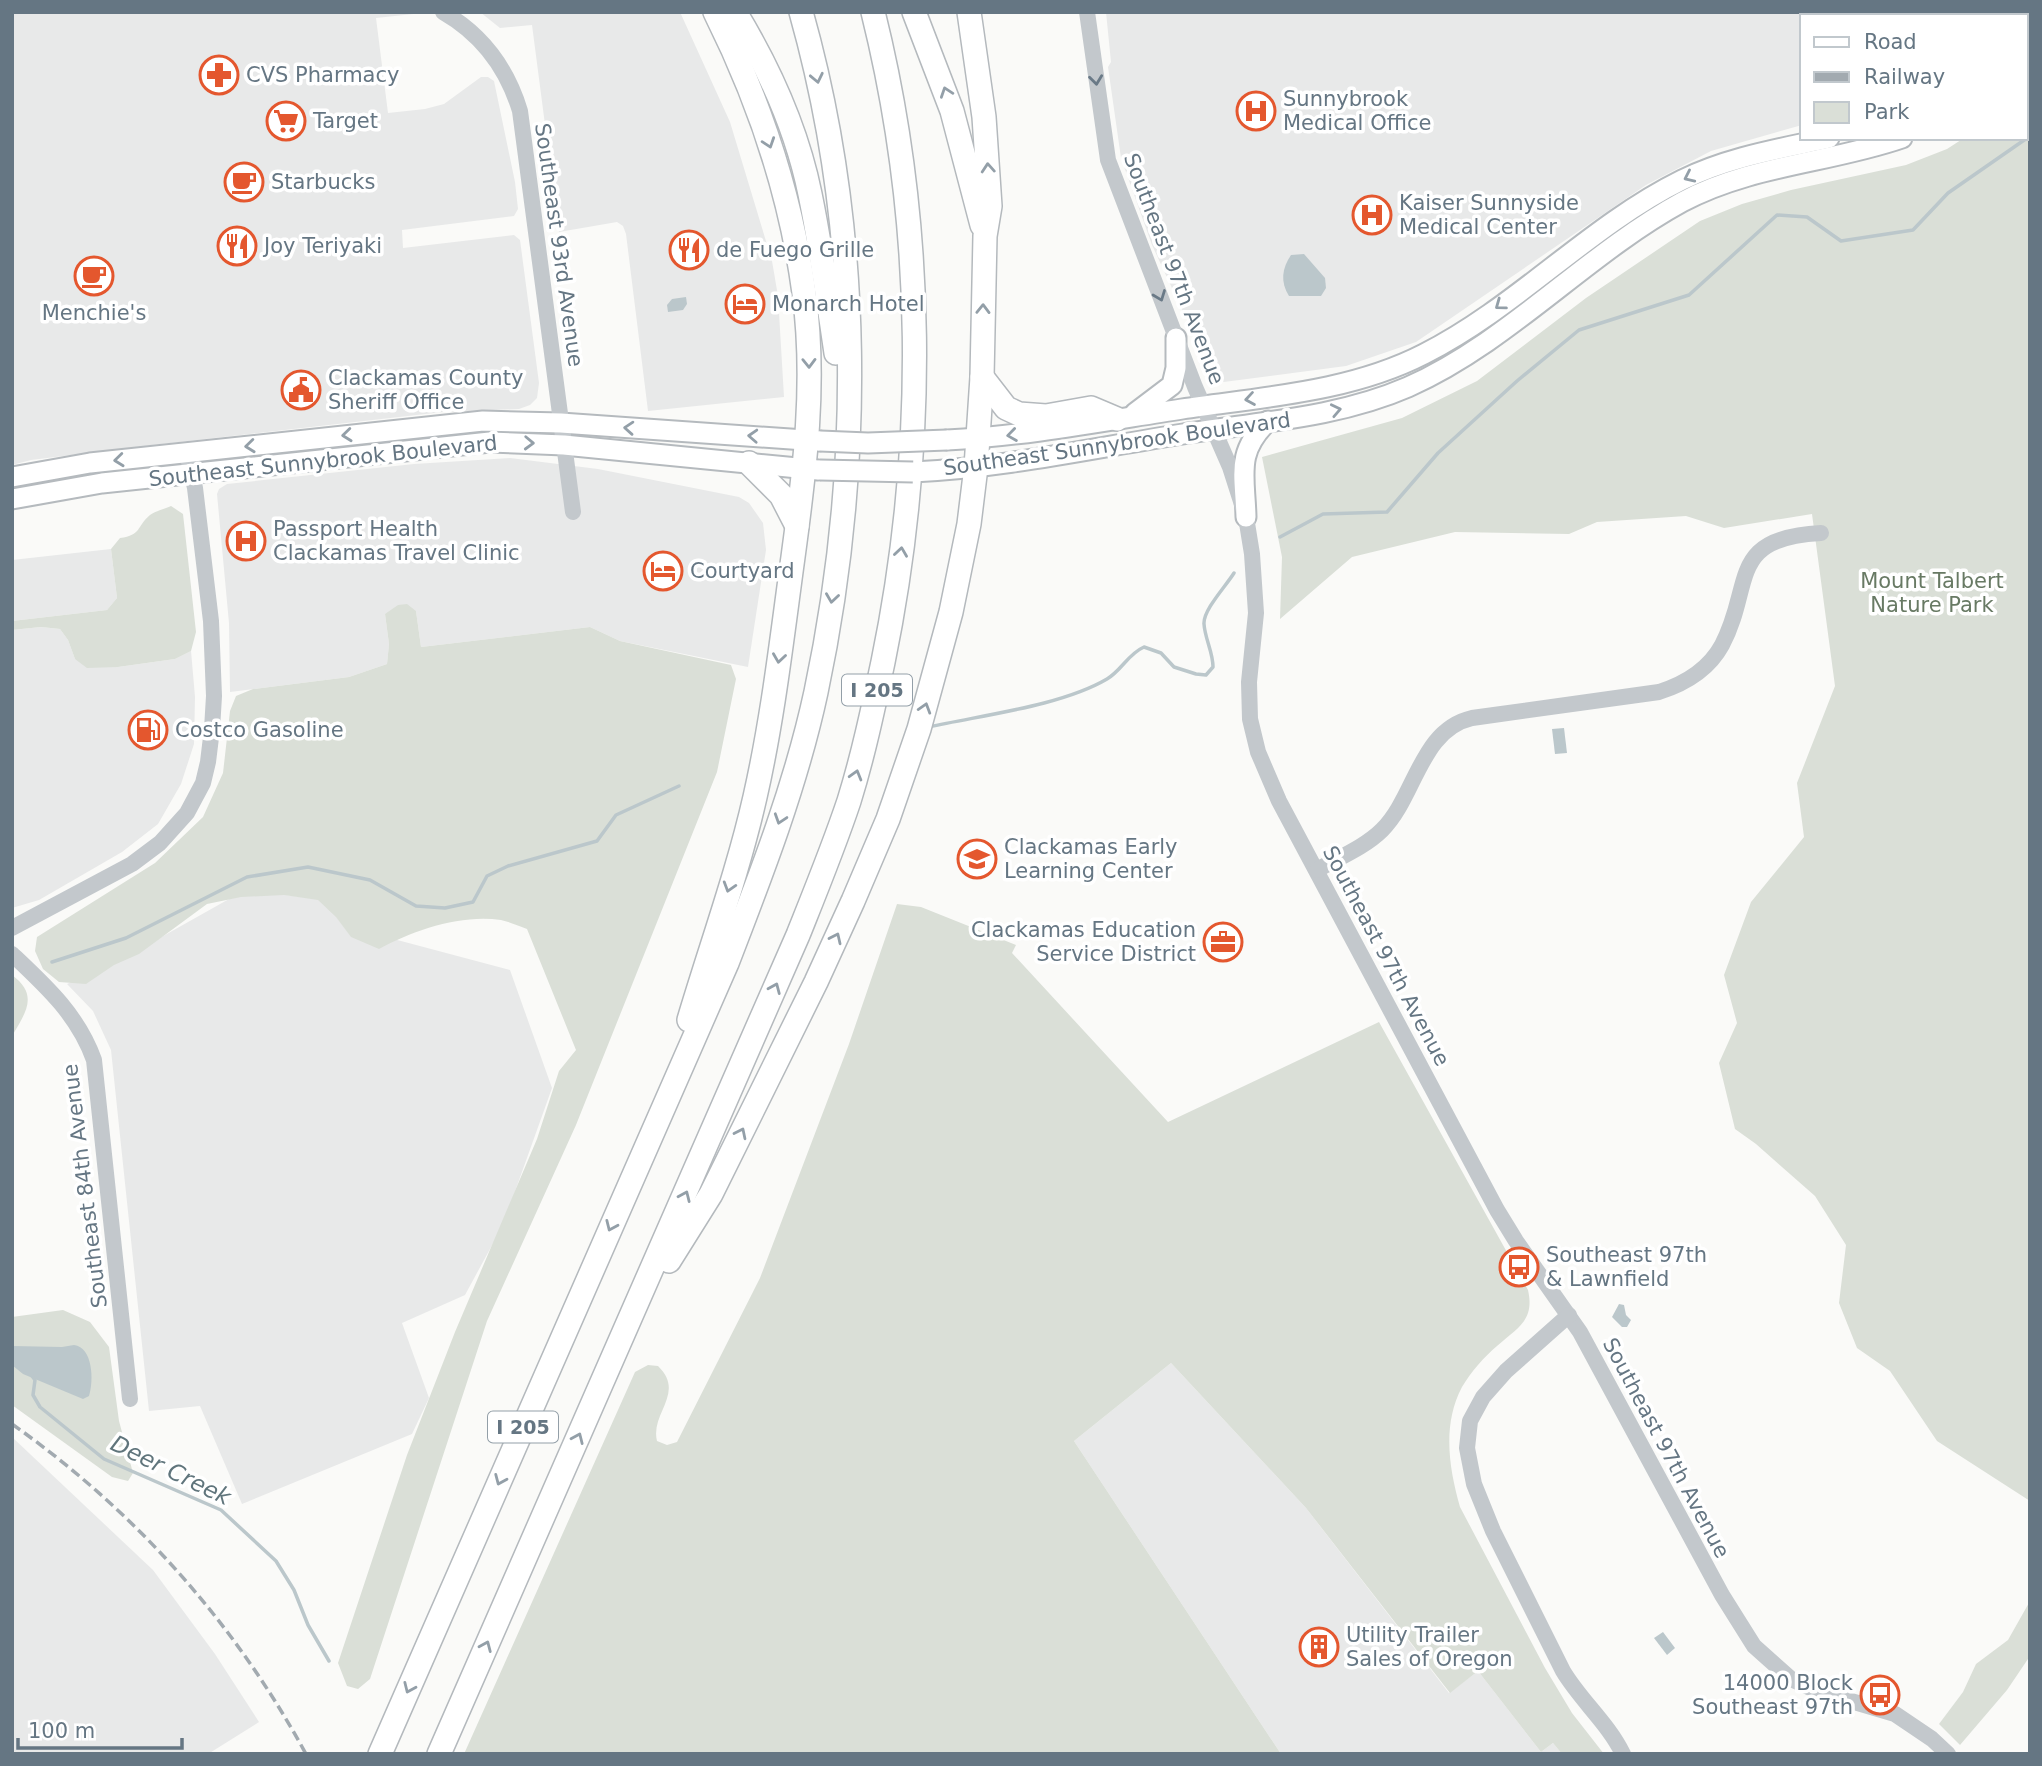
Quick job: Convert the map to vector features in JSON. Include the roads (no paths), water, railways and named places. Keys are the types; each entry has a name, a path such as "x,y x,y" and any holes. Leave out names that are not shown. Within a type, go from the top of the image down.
{"highway":[{"path":"658,1119 755,794 772,712 797,526 812,470 814,440 805,308 791,223 775,160 759,115 715,12"},
{"path":"735,12 756,48 787,116 810,193 849,429"},
{"name":"I 205","path":"385,1744 736,939 764,867 794,773 815,694 830,617 841,531 849,429 848,336 840,221 823,107 801,12"},
{"name":"I 205","path":"439,1754 782,973 824,870 860,762 892,618 904,537 914,418 913,280 906,194 883,53 873,12"},
{"path":"914,12 952,111 966,157 975,207 985,236"},
{"path":"628,1326 711,1194 853,901 887,819 923,716 951,612 969,524 976,467 982,377 985,236 990,206 978,61 969,12"},
{"path":"982,377 1000,402 1019,414 1046,416 1091,408 1123,418"},
{"path":"749,463 781,495 797,526"}],"main road":[{"name":"Southeast Sunnybrook Boulevard","path":"1799,154 1825,140"},
{"name":"Southeast Sunnybrook Boulevard","path":"12,477 80,465 483,421 561,423 868,443 978,438 1333,385 1359,379 1412,360 1465,330 1633,208 1681,180 1799,154 1847,155 1896,140"},
{"name":"Southeast Sunnybrook Boulevard","path":"12,499 74,487 490,442 564,445 812,470 878,473 948,470 1006,465 1343,409 1406,388 1459,360 1654,218 1754,164"},
{"path":"1529,309 1540,288 1605,240 1606,228"},
{"path":"1123,418 1172,386 1176,368 1176,338"},
{"path":"1246,517 1246,452 1252,439 1268,421"},
{"path":"379,453 379,448 385,442 413,436 421,427"}],"street":[{"name":"Southeast 93rd Avenue","path":"443,12 466,27 491,52 509,82 520,111 573,512"},
{"name":"Southeast 97th Avenue","path":"1087,12 1108,160 1176,338 1230,467 1246,517 1256,621 1248,696 1255,742 1269,780 1497,1210 1569,1315 1732,1614 1754,1646 1799,1684 1895,1714 1932,1739 1948,1754"},
{"path":"12,928 132,864 160,843 187,813 203,783 212,736 214,695 211,621 192,473 187,453"},
{"path":"1317,870 1368,841 1383,829 1396,813 1434,742 1457,723 1472,718 1659,692 1687,680 1714,658 1723,645 1744,575 1752,560 1776,541 1793,535 1821,533"},
{"name":"Southeast 84th Avenue","path":"12,954 65,1006 86,1038 94,1060 130,1399"},
{"path":"1569,1315 1506,1371 1475,1408 1468,1435 1469,1467 1493,1531 1563,1671 1623,1754"}],"waterway":[{"path":"1280,537 1323,514 1387,512 1438,453 1517,381 1579,330 1689,295 1777,215 1807,217 1841,241 1913,230 1948,193 2024,140"},
{"path":"929,727 1021,709 1067,696 1107,679 1144,647 1161,653 1174,667 1206,675 1213,667 1205,618 1234,573"},
{"path":"52,962 126,938 247,877 308,867 370,880 416,906 445,908 473,902 487,876 508,866 597,841 616,815 679,786"},
{"name":"Deer Creek","path":"32,1376 35,1380 33,1395 40,1407 104,1459 221,1510 276,1561 294,1590 308,1625 329,1661"}],"railway":[{"path":"12,1424 100,1494 178,1572 247,1659 306,1754"}],"place":[{"name":"CVS Pharmacy","path":"219,75"},
{"name":"Sunnybrook Medical Office","path":"1256,111"},
{"name":"Target","path":"286,121"},
{"name":"Starbucks","path":"244,182"},
{"name":"Kaiser Sunnyside Medical Center","path":"1372,215"},
{"name":"Joy Teriyaki","path":"237,246"},
{"name":"de Fuego Grille","path":"689,250"},
{"name":"Menchie's","path":"94,276"},
{"name":"Monarch Hotel","path":"745,304"},
{"name":"Clackamas County Sheriff Office","path":"301,390"},
{"name":"Passport Health Clackamas Travel Clinic","path":"246,541"},
{"name":"Courtyard","path":"663,571"},
{"name":"Costco Gasoline","path":"148,730"},
{"name":"Clackamas Early Learning Center","path":"977,859"},
{"name":"Clackamas Education Service District","path":"1223,942"},
{"name":"Southeast 97th & Lawnfield","path":"1519,1267"},
{"name":"Utility Trailer Sales of Oregon","path":"1319,1647"},
{"name":"14000 Block Southeast 97th","path":"1880,1695"}],"park label":[{"name":"Mount Talbert Nature Park","path":"1932,593"}]}
